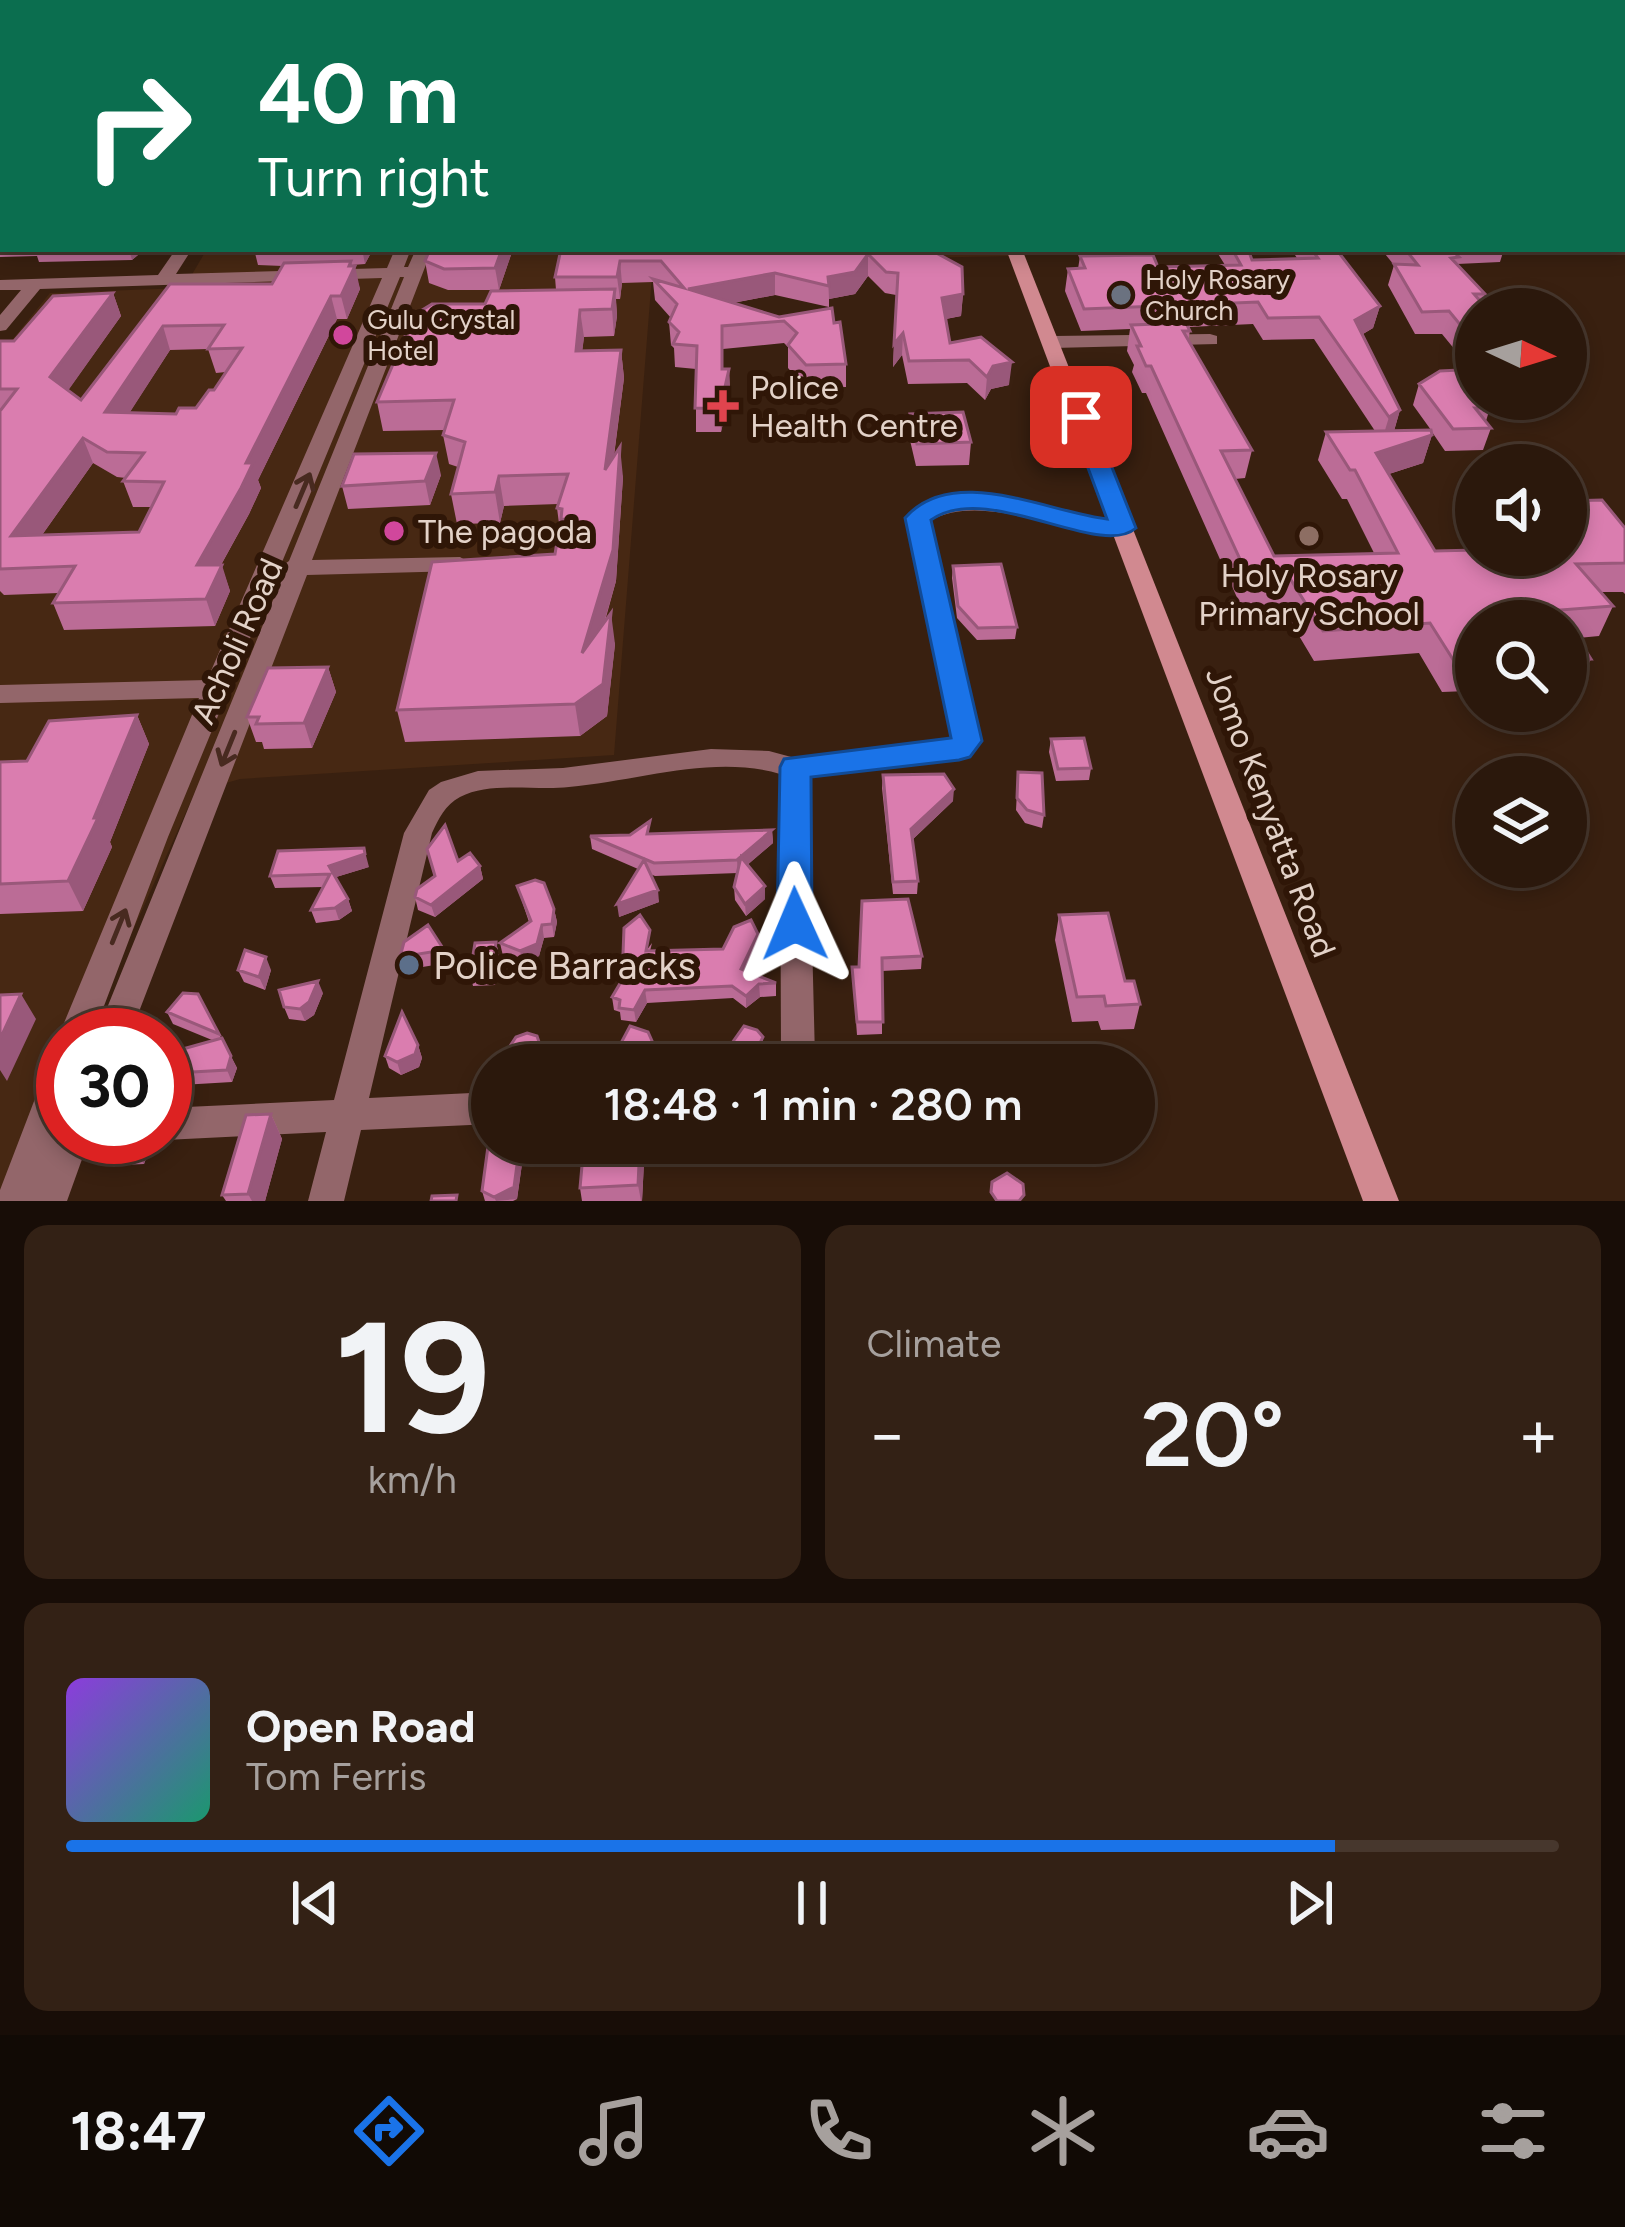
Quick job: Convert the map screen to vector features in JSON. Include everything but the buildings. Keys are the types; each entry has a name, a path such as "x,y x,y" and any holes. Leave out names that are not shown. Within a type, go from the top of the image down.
{"main road":[{"name":"Jomo Kenyatta Road","path":"1015,252 1381,1201"}],"street":[{"path":"164,279 182,252"},
{"path":"0,284 164,279 409,261"},
{"name":"Acholi Road","path":"124,1008 401,310 409,261"},
{"path":"0,326 36,284"},
{"name":"Acholi Road","path":"87,1008 214,689 401,310"},
{"path":"1053,342 1210,340"},
{"path":"326,1201 418,832 431,804 445,792 469,783 567,778 672,764 773,759 795,767 959,749 967,741 918,518 934,507 980,499 1078,523 1123,528"},
{"path":"270,568 484,563"},
{"path":"0,694 214,689"},
{"path":"795,767 798,1044"},
{"path":"192,1123 471,1109"},
{"path":"14,1201 36,1142"},
{"path":"49,1201 62,1164"}],"shaded area":[{"path":"205,252 1013,252 1014,256 653,263 614,755 240,779 195,792 98,1008 36,1008 36,1147 12,1201 0,1201 0,355 50,293 184,288"}],"place":[{"name":"Holy Rosary Church","path":"1121,295"},
{"name":"Gulu Crystal Hotel","path":"343,335"},
{"name":"Police Health Centre","path":"723,406"},
{"name":"The pagoda","path":"394,531"},
{"name":"Holy Rosary Primary School","path":"1309,536"},
{"name":"Police Barracks","path":"409,965"}],"route":[{"path":"795,924 795,767 959,749 967,741 918,518 934,507 991,499 1053,518 1123,528 1081,417"}]}
